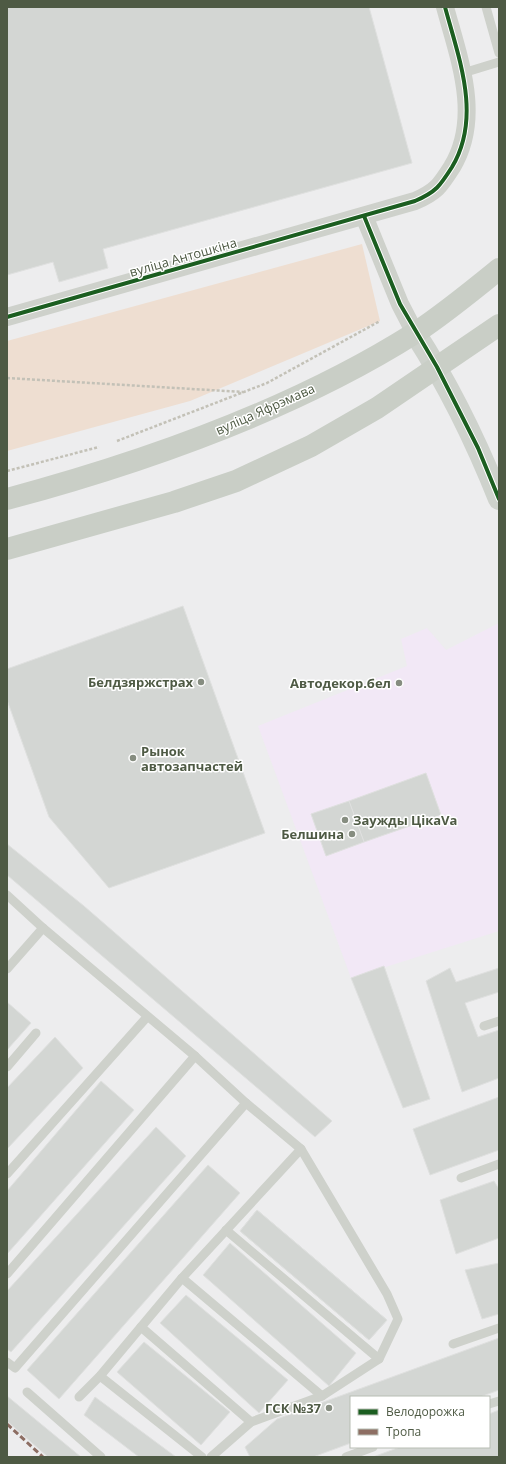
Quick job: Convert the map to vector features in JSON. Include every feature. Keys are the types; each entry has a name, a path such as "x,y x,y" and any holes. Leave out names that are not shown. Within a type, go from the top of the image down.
{"main road":[{"name":"вуліца Яфрэмава","path":"7,499 83,479 236,423 282,403 342,374 415,333 470,293 499,269"},
{"path":"7,549 174,502 236,481 311,446 377,408 499,326"}],"street":[{"name":"вуліца Антошкіна","path":"7,317 364,216 415,201 433,193 448,173 460,153 467,124 463,73 445,7"},
{"path":"364,216 373,234 400,304 415,333 437,367 478,448 499,499"}],"lane":[{"path":"486,7 499,53"},
{"path":"463,73 499,62"},
{"path":"7,895 43,928 196,1056 246,1103 301,1149 387,1294 398,1319 379,1359 322,1396 251,1422 210,1457"},
{"path":"7,969 43,928"},
{"path":"7,1174 147,1016"},
{"path":"484,1026 499,1021"},
{"path":"7,1067 36,1034"},
{"path":"7,1274 196,1056"},
{"path":"7,1362 15,1368 246,1103"},
{"path":"79,1397 100,1376 182,1278 301,1149"},
{"path":"461,1178 499,1164"},
{"path":"226,1230 379,1359"},
{"path":"182,1278 322,1396"},
{"path":"141,1326 251,1422"},
{"path":"453,1344 499,1328"},
{"path":"100,1376 202,1457"},
{"path":"27,1392 101,1457"},
{"path":"346,1457 370,1448"}],"path":[{"path":"114,442 245,392 298,367 380,321"},
{"path":"7,378 245,392"},
{"path":"7,471 107,445"}],"shaded area":[{"path":"362,244 380,321 190,401 7,451 7,341"},
{"path":"499,623 499,931 351,978 258,726 407,666 401,639 427,628 446,650"}],"building":[{"path":"7,7 369,7 412,163 103,249 108,268 59,282 53,262 7,275"},
{"name":"Рынок автозапчастей","path":"183,606 265,833 109,888 49,817 7,700 7,669"},
{"path":"426,773 441,815 364,842 349,801"},
{"path":"349,801 364,842 326,856 311,814"},
{"path":"7,844 84,906 332,1121 315,1137 7,875"},
{"path":"384,966 430,1099 403,1108 351,978"},
{"path":"450,968 456,982 499,968 499,992 465,1003 478,1037 499,1030 499,1078 462,1092 426,981"},
{"path":"7,1002 31,1023 7,1050"},
{"path":"55,1037 83,1068 7,1149 7,1088"},
{"path":"101,1081 134,1110 7,1254 7,1191"},
{"path":"499,1097 499,1150 430,1175 413,1129"},
{"path":"156,1127 186,1156 11,1352 7,1349 7,1291"},
{"path":"208,1165 240,1193 59,1399 27,1370"},
{"path":"494,1181 499,1189 499,1238 456,1254 440,1200"},
{"path":"257,1210 387,1320 369,1340 240,1231"},
{"path":"257,1210 387,1320 369,1340 240,1231"},
{"path":"230,1243 356,1353 329,1386 203,1275"},
{"path":"499,1263 499,1314 482,1319 465,1270"},
{"path":"186,1295 288,1380 259,1413 160,1323"},
{"name":"ГСК №37","path":"499,1338 499,1390 483,1396 350,1396 350,1443 313,1457 250,1457 245,1447 277,1419"},
{"path":"144,1342 230,1412 201,1445 117,1372"},
{"path":"7,1396 81,1457 48,1457 7,1421"},
{"path":"95,1397 176,1457 139,1457 84,1415"},
{"path":"499,1410 499,1457 373,1457 397,1448 490,1448 490,1414"}],"marked path":[{"path":"7,1424 43,1457"}],"cycle path":[{"path":"7,317 415,201 428,195 441,184 452,167 461,148 466,128 467,108 465,88 445,7"},
{"path":"364,216 400,304 437,367 478,448 499,499"}],"place":[{"name":"Белдзяржстрах","path":"201,682"},
{"name":"Автодекор.бел","path":"399,683"},
{"name":"Рынок автозапчастей","path":"133,758"},
{"name":"Заужды ЦікаVа","path":"345,820"},
{"name":"Белшина","path":"352,834"},
{"name":"ГСК №37","path":"329,1408"}]}
